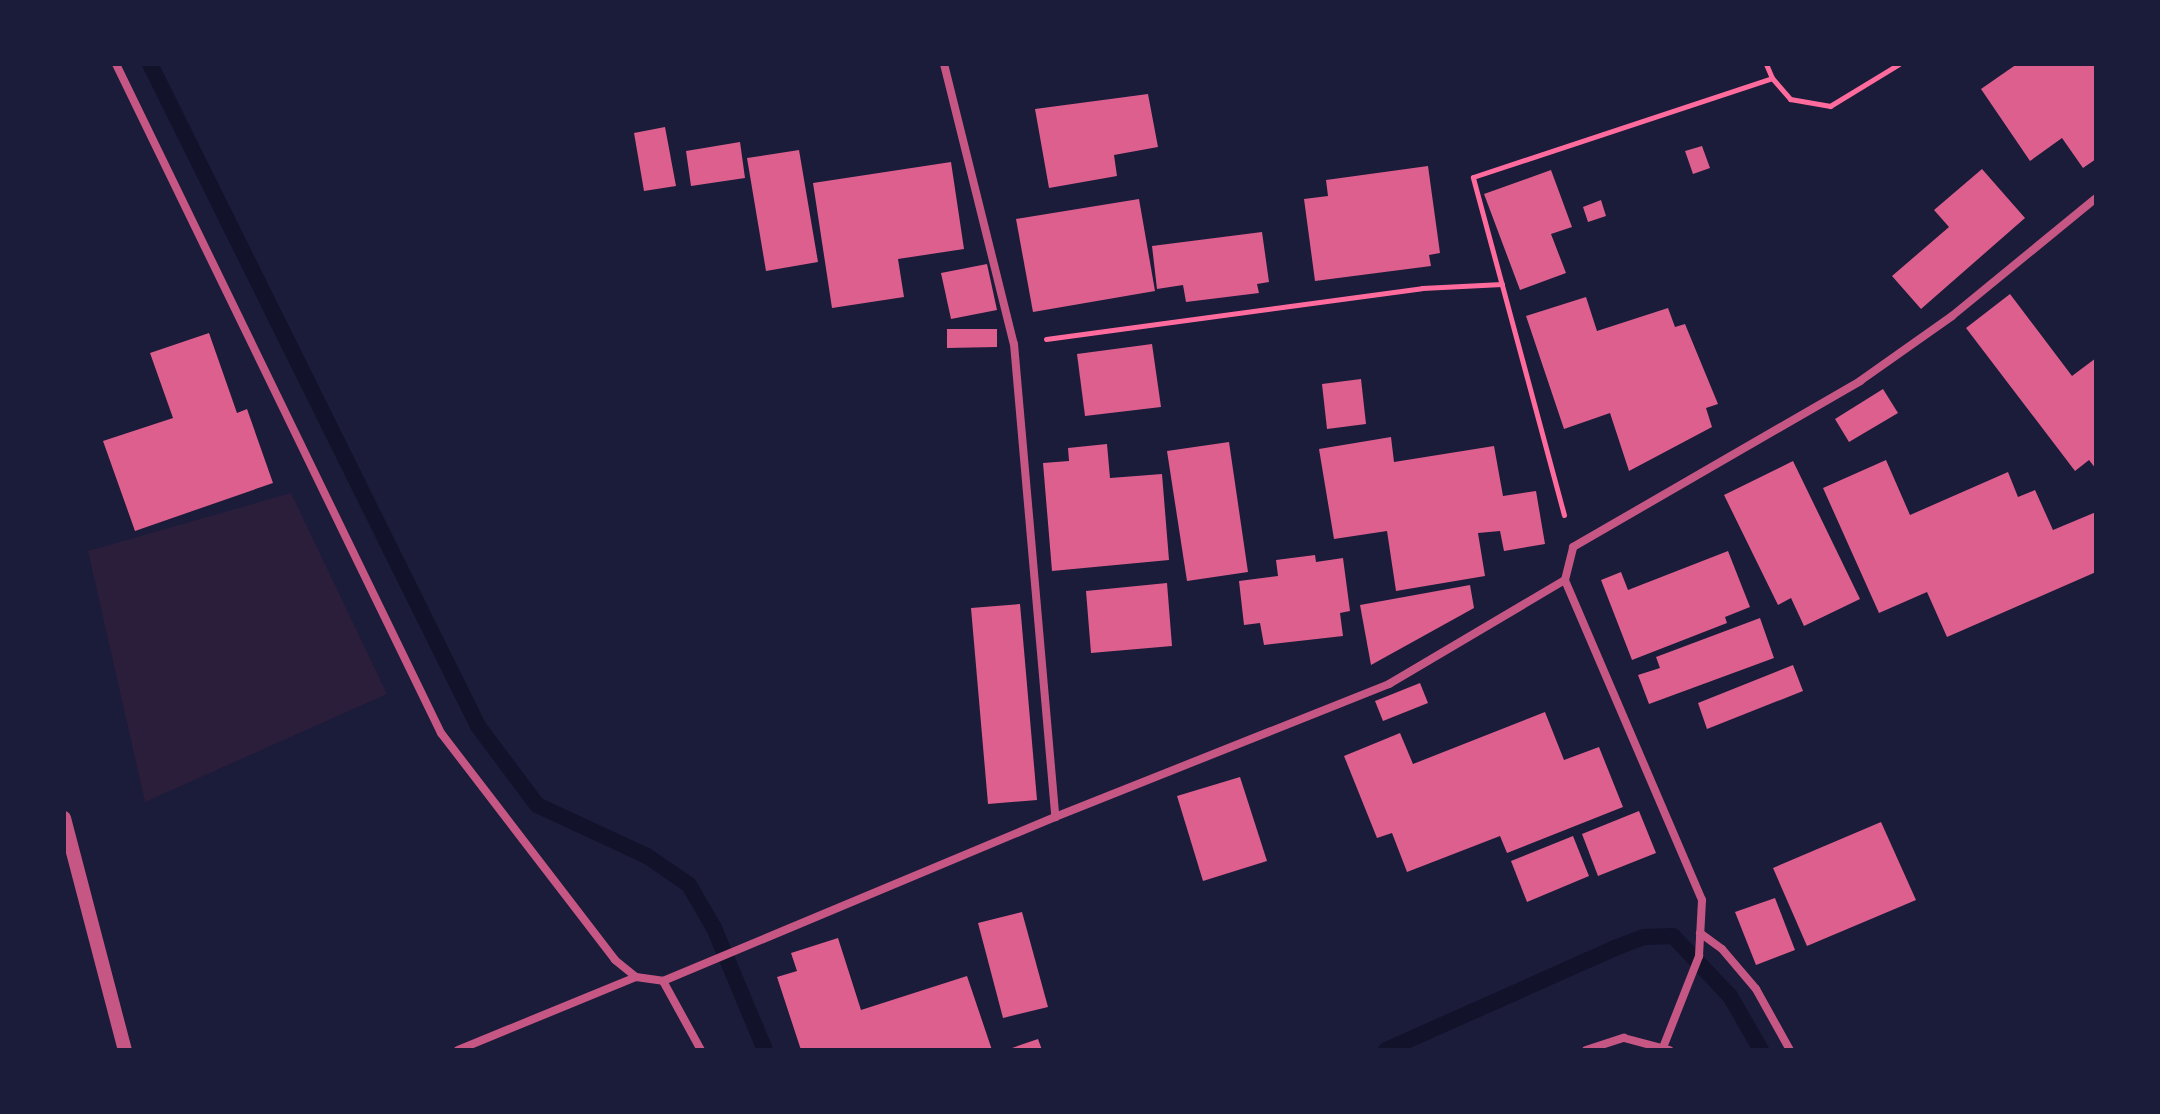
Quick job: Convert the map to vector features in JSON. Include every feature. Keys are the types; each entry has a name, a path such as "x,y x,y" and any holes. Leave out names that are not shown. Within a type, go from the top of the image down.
{"street":[{"path":"116,64 441,733 615,960 636,977 663,981 1055,817 1389,684 1565,580"},
{"path":"944,64 1014,344 1055,817"},
{"path":"1586,1050 1624,1038 1667,1048 1699,956 1702,900 1565,580 1573,547 1860,381 1952,316 2096,198"},
{"path":"64,818 125,1050"},
{"path":"1700,933 1722,949 1756,989 1790,1050"},
{"path":"458,1050 636,977"},
{"path":"663,981 701,1050"}],"path":[{"path":"1766,64 1772,78 1790,99 1830,106 1899,64"},
{"path":"1573,547 1473,177 1772,78"},
{"path":"1014,344 1422,288 1502,284"}],"shaded area":[{"path":"291,493 387,694 145,802 88,551"}],"building":[{"path":"2017,64 2096,64 2096,159 2083,168 2062,138 2030,161 1981,89"},
{"path":"1148,94 1158,147 1114,155 1117,176 1049,188 1035,109"},
{"path":"665,127 676,186 644,191 634,133"},
{"path":"740,142 745,178 691,186 686,151"},
{"path":"1702,146 1710,168 1693,174 1685,151"},
{"path":"799,150 818,262 766,271 747,158"},
{"path":"951,162 964,249 898,259 904,297 832,308 813,183"},
{"path":"1428,166 1440,253 1429,255 1431,266 1315,281 1304,199 1328,196 1326,180"},
{"path":"1982,169 2025,218 1921,309 1892,276 1949,227 1934,210"},
{"path":"1551,170 1572,227 1551,234 1566,273 1520,290 1484,194"},
{"path":"1139,199 1155,291 1033,312 1016,219"},
{"path":"1601,200 1606,216 1588,222 1583,207"},
{"path":"1262,232 1269,282 1257,284 1259,293 1186,302 1183,285 1157,289 1152,246"},
{"path":"987,264 997,310 951,319 941,273"},
{"path":"2010,294 2072,376 2096,358 2096,469 2089,460 2075,471 1966,328"},
{"path":"1586,297 1597,331 1668,308 1675,327 1685,324 1718,404 1706,408 1712,427 1629,471 1610,413 1564,429 1526,316"},
{"path":"947,329 997,329 997,347 947,348"},
{"path":"209,333 237,413 247,409 273,483 135,531 103,441 173,418 150,353"},
{"path":"1152,344 1161,407 1085,416 1077,354"},
{"path":"1361,379 1366,424 1327,429 1322,384"},
{"path":"1883,389 1898,413 1849,442 1835,419"},
{"path":"1391,437 1394,462 1494,446 1503,496 1536,491 1545,544 1504,551 1500,531 1478,533 1485,576 1396,591 1387,531 1334,539 1319,449"},
{"path":"1229,442 1248,572 1187,581 1167,451"},
{"path":"1107,444 1110,478 1162,474 1169,560 1052,571 1043,463 1069,461 1068,448"},
{"path":"1886,460 1910,515 2008,472 2018,497 2035,490 2053,530 2096,512 2096,572 1947,637 1927,592 1879,613 1823,488"},
{"path":"1793,461 1860,599 1804,626 1791,598 1778,605 1724,495"},
{"path":"1728,551 1750,607 1725,617 1727,623 1632,660 1601,580 1621,572 1628,590"},
{"path":"1315,555 1316,562 1343,558 1350,611 1340,613 1343,636 1264,645 1260,623 1244,625 1239,581 1278,576 1276,560"},
{"path":"1167,583 1172,646 1091,653 1086,591"},
{"path":"1470,585 1474,608 1371,665 1360,605"},
{"path":"1020,604 1037,800 988,804 971,608"},
{"path":"1760,618 1774,658 1649,704 1638,675 1660,668 1656,657"},
{"path":"1793,665 1803,691 1707,729 1698,703"},
{"path":"1420,683 1428,703 1383,721 1375,701"},
{"path":"1545,712 1564,760 1599,747 1623,807 1507,853 1500,836 1407,872 1392,833 1377,838 1344,756 1400,733 1413,764"},
{"path":"1240,777 1267,861 1203,881 1177,796"},
{"path":"1639,811 1656,853 1598,876 1582,834"},
{"path":"1881,822 1916,900 1807,946 1773,868"},
{"path":"1573,836 1589,876 1527,902 1511,861"},
{"path":"1775,898 1795,950 1756,965 1735,912"},
{"path":"1022,912 1048,1007 1003,1018 978,923"},
{"path":"838,938 861,1010 967,976 992,1050 801,1050 777,977 797,971 791,953"},
{"path":"1038,1039 1042,1050 1009,1050 1009,1049"}],"waterway":[{"path":"150,64 478,726 537,805 647,856 689,885 714,928 765,1050"},
{"path":"1386,1050 1615,948 1644,937 1673,936 1730,996 1761,1050"}]}
